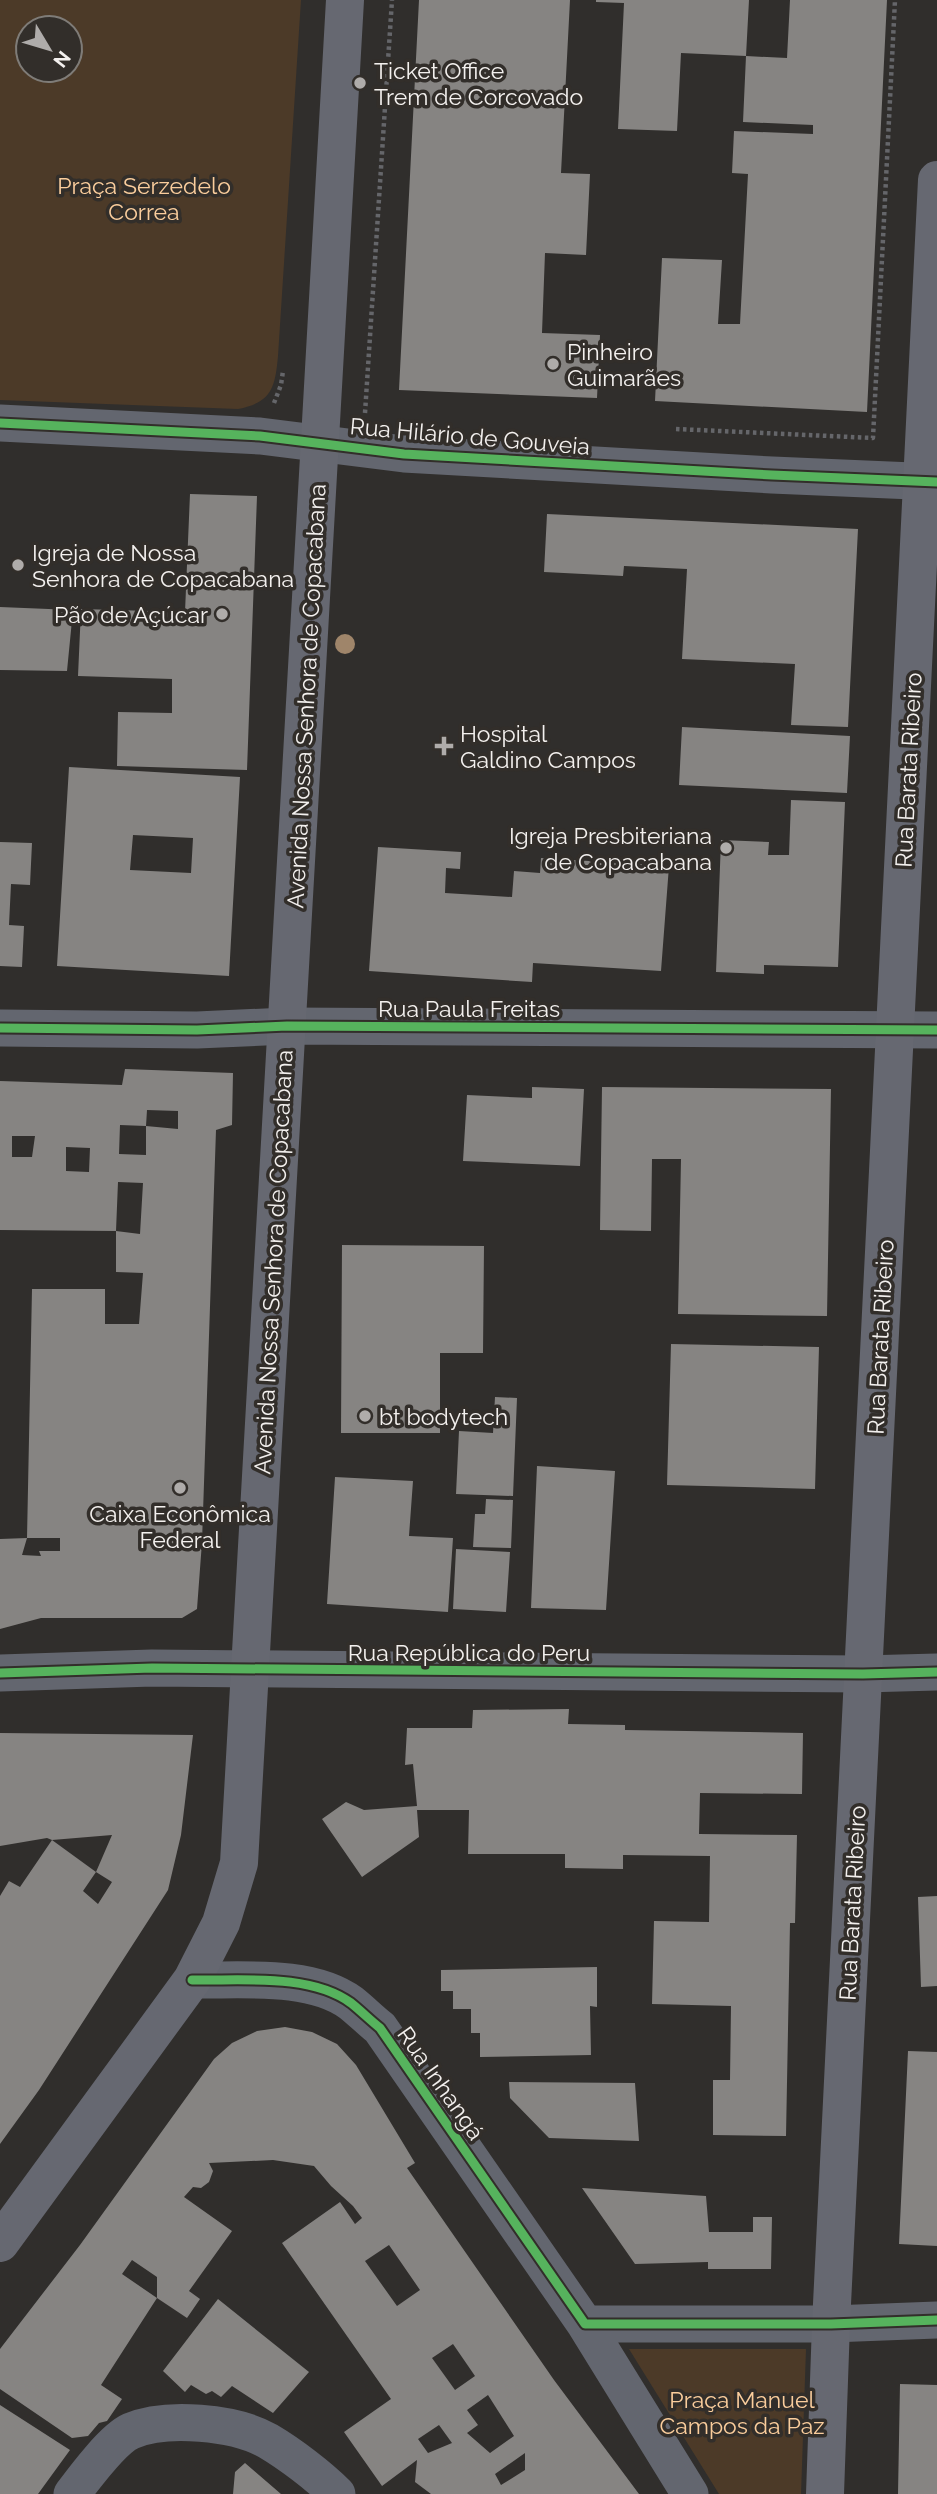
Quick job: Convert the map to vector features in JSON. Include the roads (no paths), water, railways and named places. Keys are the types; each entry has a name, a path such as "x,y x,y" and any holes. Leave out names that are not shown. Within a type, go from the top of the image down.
{"main road":[{"name":"Avenida Nossa Senhora de Copacabana","path":"0,2243 192,1980 221,1923 239,1863 322,442 345,0"},
{"name":"Rua Barata Ribeiro","path":"825,2494 831,2324 895,1030 930,482 937,180"}],"street":[{"name":"Rua Hilário de Gouveia","path":"0,423 260,436 404,454 930,482"},
{"name":"Rua Paula Freitas","path":"0,1028 197,1030 287,1026 937,1030"},
{"name":"Rua República do Peru","path":"0,1673 152,1668 863,1674 937,1672"},
{"name":"Rua Inhangá","path":"192,1980 294,1982 324,1989 350,2002 380,2028 585,2324 690,2494"},
{"path":"585,2324 831,2324 937,2320"},
{"path":"72,2494 94,2464 130,2432 172,2422 218,2424 266,2440 337,2494"}],"place":[{"name":"Ticket Office Trem de Corcovado","path":"360,83"},
{"name":"Pinheiro Guimarães","path":"553,364"},
{"name":"Igreja de Nossa Senhora de Copacabana","path":"18,565"},
{"name":"Pão de Açúcar","path":"222,614"},
{"name":"Hospital Galdino Campos","path":"444,746"},
{"name":"Igreja Presbiteriana de Copacabana","path":"726,848"},
{"name":"bt bodytech","path":"365,1416"},
{"name":"Caixa Econômica Federal","path":"180,1488"}],"park label":[{"name":"Praça Serzedelo Correa","path":"144,198"},
{"name":"Praça Manuel Campos da Paz","path":"742,2412"}]}
